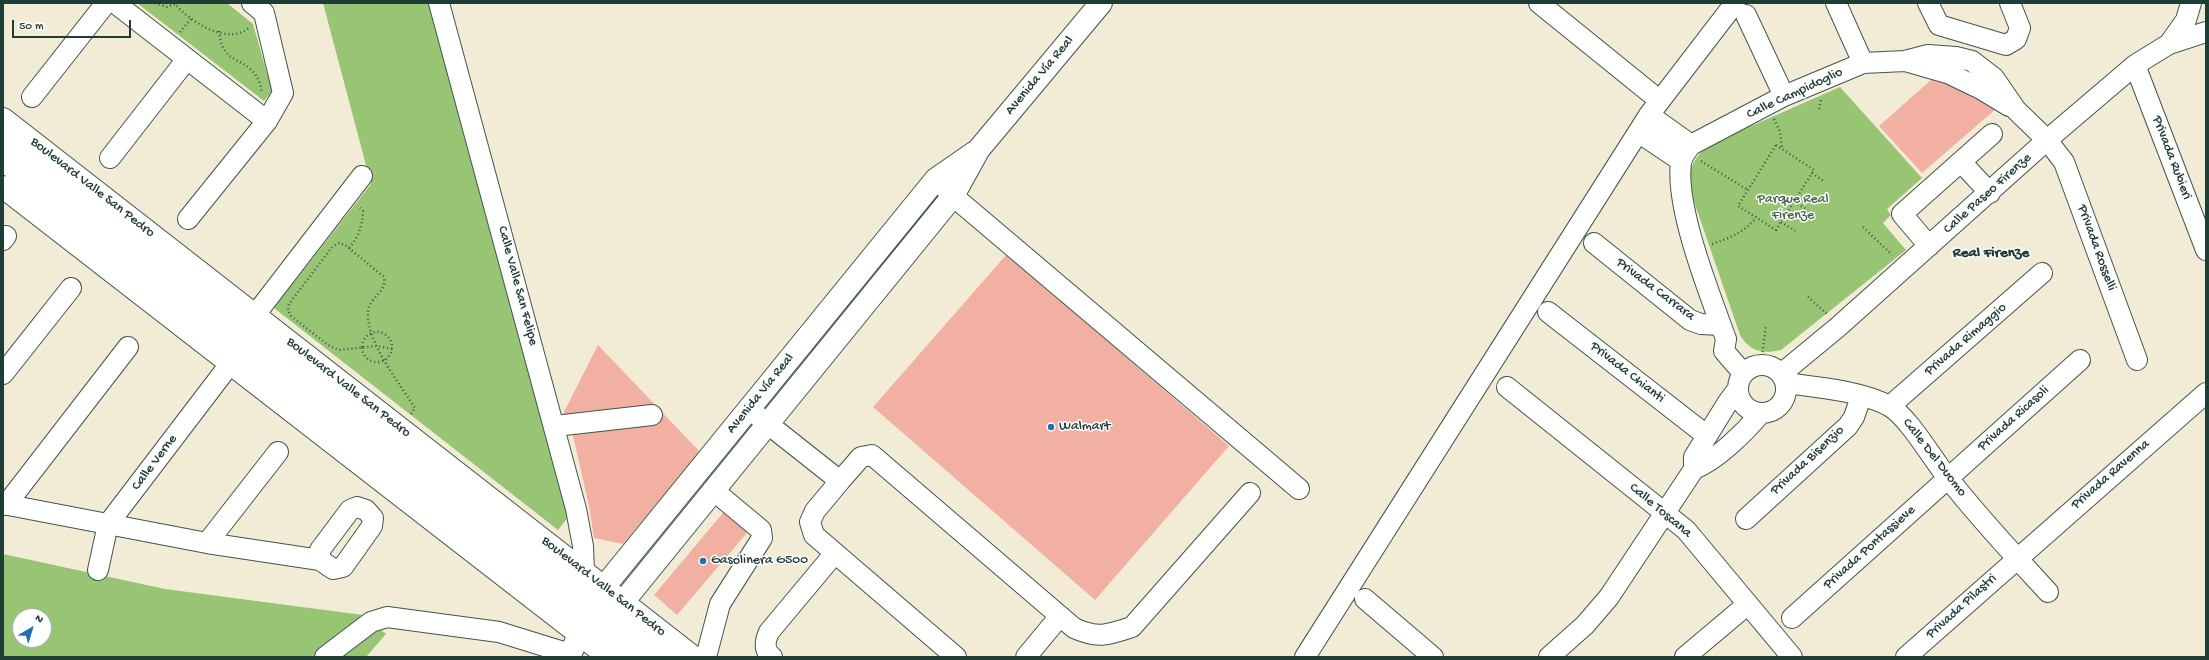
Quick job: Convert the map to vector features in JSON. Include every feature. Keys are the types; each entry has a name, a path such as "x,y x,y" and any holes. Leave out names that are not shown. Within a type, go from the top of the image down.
{"main road":[{"name":"Avenida Vía Real","path":"611,637 713,490 953,196 979,150 1101,3"},
{"name":"Boulevard Valle San Pedro","path":"3,119 104,218"},
{"name":"Boulevard Valle San Pedro","path":"3,140 104,218 365,436 583,625 664,657"},
{"name":"Avenida Vía Real","path":"583,625 749,409 936,179 979,150"},
{"name":"Boulevard Valle San Pedro","path":"3,160 104,218 254,314 365,436 583,625 611,637 692,657"},
{"name":"Boulevard Valle San Pedro","path":"3,187 230,364 365,436 399,428 584,571 583,625"},
{"path":"81,248 104,218"},
{"name":"Boulevard Valle San Pedro","path":"611,637 636,657"}],"street":[{"path":"32,98 106,3"},
{"path":"115,3 265,119"},
{"name":"Calle Valle San Felipe","path":"439,3 555,426 576,509 583,546 584,571"},
{"path":"1539,3 1654,107 1686,153 1680,188 1696,250 1723,332 1724,351 1748,374"},
{"path":"1836,3 1863,63"},
{"path":"1928,3 1939,25 2006,45 2016,39 2020,28 2010,3"},
{"path":"2169,44 2186,20 2191,3"},
{"path":"188,219 265,119 283,93 258,8"},
{"path":"1305,657 1654,107 1741,9 1784,96"},
{"name":"Calle Paseo Firenze","path":"1783,378 2047,140 2135,65 2169,44 2206,32"},
{"path":"1959,64 1981,37"},
{"path":"110,158 187,59"},
{"name":"Calle Campidoglio","path":"1686,153 1784,96 1863,63 1904,61 1959,64 1994,78 2016,110 2047,140"},
{"name":"Privada Rubieri","path":"2135,65 2206,250"},
{"path":"1638,132 1686,153"},
{"path":"1929,246 1902,214 1992,134"},
{"name":"Privada Rosselli","path":"2047,140 2064,162 2137,360"},
{"path":"1961,162 1990,193"},
{"path":"254,314 362,176"},
{"path":"936,179 953,196 1299,489"},
{"name":"Privada Carrara","path":"1594,243 1690,320 1723,332"},
{"name":"Privada Rimaggio","path":"1890,406 2042,273"},
{"path":"3,374 71,288"},
{"name":"Privada Chianti","path":"1548,312 1706,435"},
{"path":"128,347 4,504 207,543 320,560"},
{"name":"Privada Ricasoli","path":"1948,479 2080,360"},
{"name":"Calle Verne","path":"98,570 108,524 230,364"},
{"path":"1694,469 1694,457 1706,435 1748,374 1772,367 1783,378 1786,395 1781,404 1772,411 1761,413 1749,410 1741,402 1748,374"},
{"name":"Calle Del Duomo","path":"1783,378 1862,397 1890,406 1901,416 1948,479 2048,592"},
{"name":"Calle Toscana","path":"1507,387 1664,514 1686,530 1792,657"},
{"name":"Privada Ravenna","path":"2017,558 2206,393"},
{"name":"Privada Bisenzio","path":"1746,519 1848,426 1854,417 1862,397"},
{"path":"749,409 768,422 840,481"},
{"path":"1549,657 1585,625 1609,597 1694,469 1705,464 1752,424 1761,413"},
{"path":"555,426 652,415"},
{"path":"207,543 278,452"},
{"path":"956,657 814,535 810,522 815,511 861,457 872,455 1074,628 1090,636 1112,634 1132,627 1250,493"},
{"name":"Privada Pontassieve","path":"1792,618 1948,479"},
{"path":"706,657 720,604 762,538 761,530 713,490"},
{"path":"766,656 765,642 769,632 835,553"},
{"name":"Privada Pilastri","path":"1906,657 2017,558"},
{"path":"1365,599 1433,657"},
{"path":"1685,657 1748,604"},
{"path":"1026,657 1060,616"},
{"path":"325,657 371,622 387,617 499,632 583,625"}],"path":[{"path":"156,3 167,7 176,4 197,23 219,32 231,34 246,30 258,8"},
{"path":"219,32 220,43 224,52 253,70 260,82 264,101 265,119"},
{"path":"1767,105 1780,132 1782,150"},
{"path":"1776,146 1814,170 1812,173 1776,230 1738,206 1776,146"},
{"path":"1686,153 1748,190"},
{"path":"1812,173 1826,182"},
{"path":"347,195 363,211 362,228 357,238 349,248"},
{"path":"1794,202 1808,210"},
{"path":"1696,250 1735,236 1746,230 1756,218"},
{"path":"1781,222 1795,231"},
{"path":"1864,227 1905,267"},
{"path":"392,349 377,346 340,350 328,345 291,316 288,310 290,304 333,246 340,243 349,248 384,277 384,289 368,310 368,322 377,346 415,408 399,428"},
{"path":"1808,297 1828,315"},
{"path":"1748,374 1766,325"},
{"path":"378,332 386,335 390,339 392,349 385,359 379,362 369,359 362,348 366,338 372,333 378,332"}],"green space":[{"path":"137,3 227,3 253,24 272,91 264,101"},
{"path":"323,3 430,3 569,516 558,530 274,308 371,184"},
{"name":"Parque Real Firenze","path":"1840,87 1922,178 1887,209 1891,215 1883,223 1906,250 1781,350 1768,352 1758,350 1748,345 1740,335 1689,187 1691,169 1699,154 1708,145"},
{"path":"3,554 165,589 363,615 386,634 366,657 3,657"}],"building":[{"path":"1931,80 1962,86 1997,108 1922,173 1879,126"},
{"name":"Walmart","path":"1007,254 1229,446 1095,600 873,407"},
{"path":"598,345 700,452 623,544 594,538 589,506 569,418 563,414"},
{"name":"Gasolinera G500","path":"728,507 752,527 677,615 654,595"}],"place":[{"name":"Walmart","path":"1051,427"},
{"name":"Gasolinera G500","path":"703,561"}],"district":[{"name":"Real Firenze","path":"1991,254"}]}
